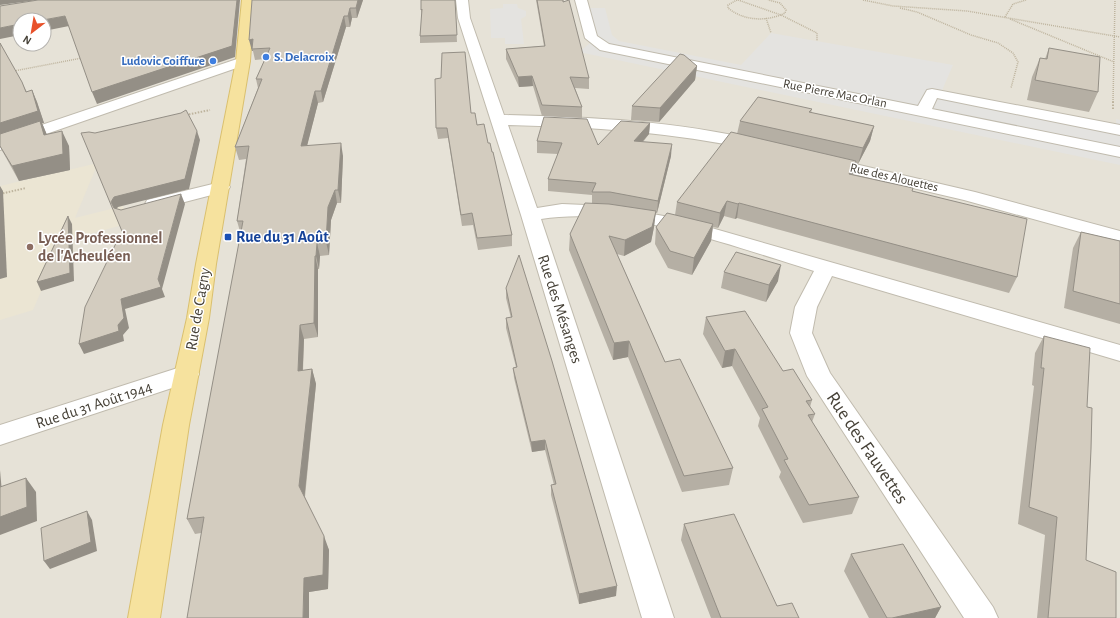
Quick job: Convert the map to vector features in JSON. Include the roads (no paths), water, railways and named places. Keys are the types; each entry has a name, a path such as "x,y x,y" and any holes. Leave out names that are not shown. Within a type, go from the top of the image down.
{"main road":[{"name":"Rue de Cagny","path":"144,618 176,426 187,374 243,61 248,0"}],"street":[{"name":"Rue des Mésanges","path":"462,0 464,18 530,215 658,618"},
{"name":"Rue Pierre Mac Orlan","path":"581,0 591,38 605,47 1120,152"},
{"path":"0,145 243,61"},
{"path":"924,111 932,93 1120,130"},
{"path":"497,120 648,127 726,139 771,149"},
{"path":"67,121 85,131"},
{"name":"Rue des Alouettes","path":"809,158 969,196 1120,237"},
{"path":"140,208 220,187"},
{"path":"530,215 562,210 609,212 680,225 1120,354"},
{"name":"Rue des Fauvettes","path":"826,267 806,308 801,333 819,376 982,618"},
{"name":"Rue du 31 Août 1944","path":"0,435 43,420 91,407 187,374"}],"place":[{"name":"S. Delacroix","path":"266,57"},
{"name":"Ludovic Coiffure","path":"213,61"},
{"name":"Rue du 31 Août","path":"228,237"},
{"name":"Lycée Professionnel de l'Acheuléen","path":"30,247"}]}
